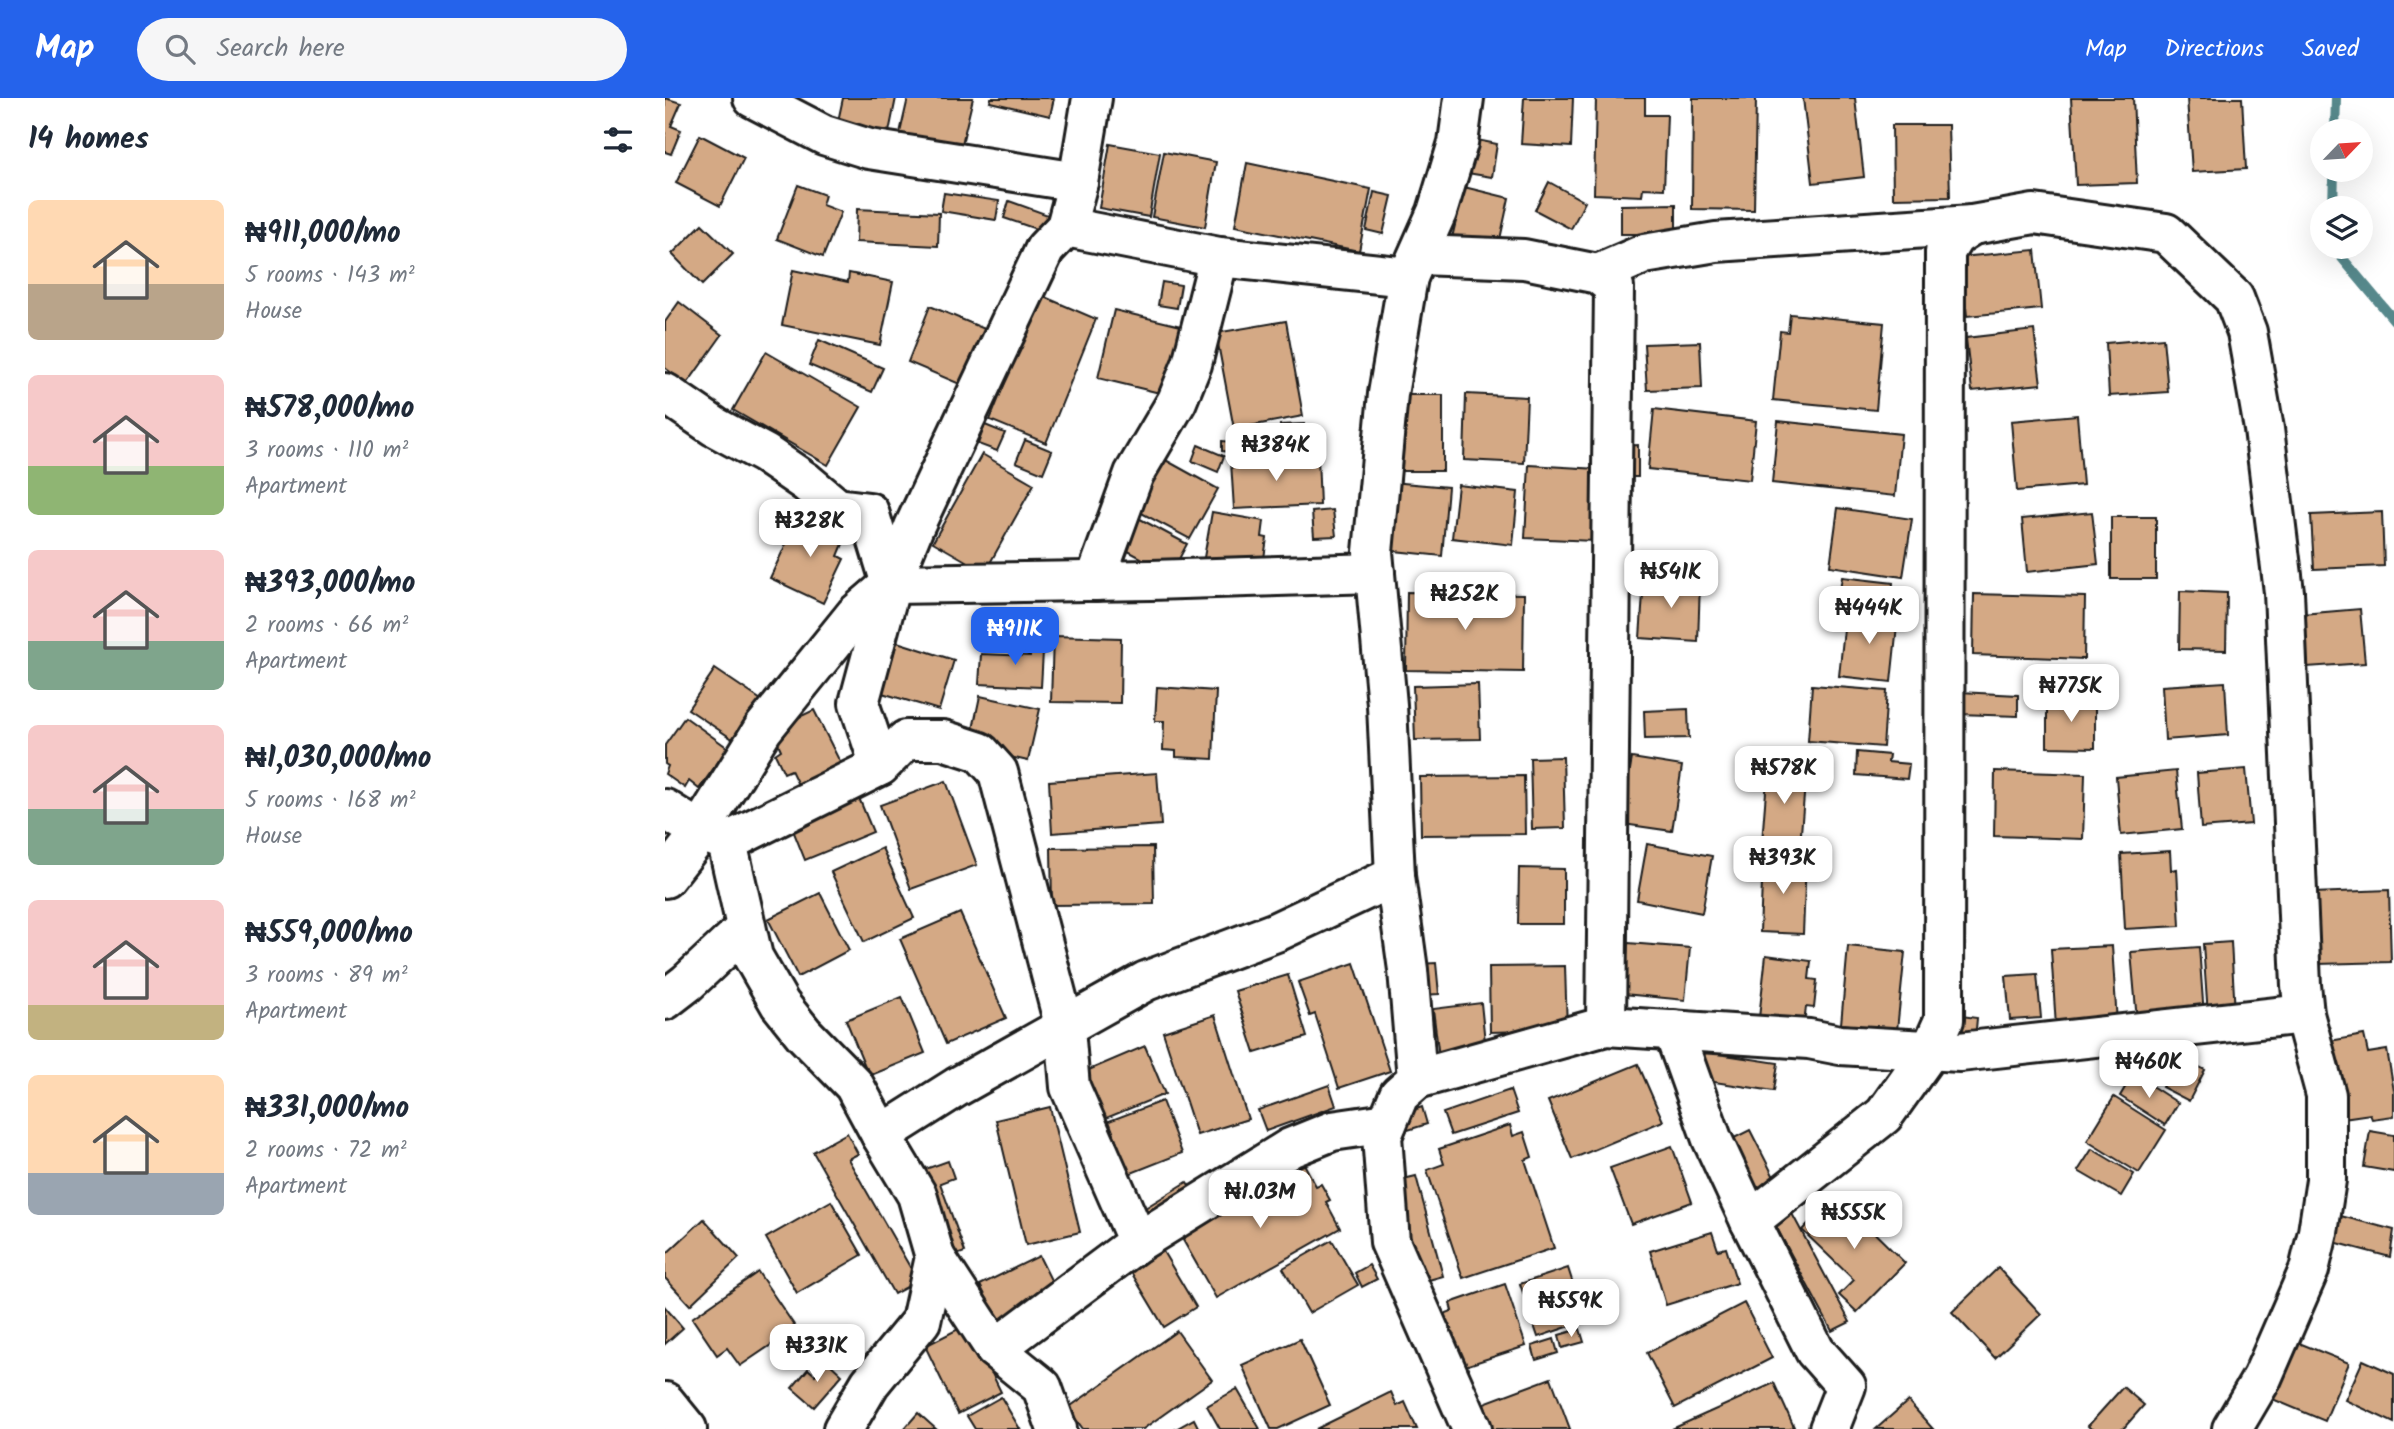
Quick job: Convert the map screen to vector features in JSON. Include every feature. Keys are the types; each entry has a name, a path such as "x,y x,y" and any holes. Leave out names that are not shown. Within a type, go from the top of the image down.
{"street":[{"path":"753,98 824,135 869,149 1078,182"},
{"path":"880,766 859,703 891,584 914,527 1045,249 1066,227 1078,182 1092,98"},
{"path":"1417,1079 1408,970 1395,876 1387,705 1373,552 1388,394 1414,266 1437,212 1458,143 1464,98"},
{"path":"1598,274 1644,254 1716,242 1972,225 2034,214 2166,233 2234,298 2246,332 2264,429 2284,592 2304,1014 2326,1095 2326,1180 2309,1270 2262,1378 2232,1429"},
{"path":"1750,1221 1884,1115 1931,1049 1944,1020 1945,252 1955,236 1972,225"},
{"path":"1066,227 1219,257 1414,266 1524,259 1598,274 1614,287 1606,1026"},
{"path":"1095,581 1134,474 1177,401 1192,364 1219,257"},
{"path":"665,393 715,427 765,454 806,482 837,508 869,512 891,584"},
{"path":"713,836 763,729 855,615 891,584 1375,573"},
{"path":"665,878 691,845 880,766 906,740 943,740 980,752 998,772 1065,1028 1070,1087 1138,1242"},
{"path":"665,809 713,836 746,928 753,957 780,1004 804,1034 854,1084 917,1195 935,1257 995,1349 1042,1387 1057,1429"},
{"path":"881,1135 957,1087 1146,981 1276,932 1395,876"},
{"path":"665,1000 687,984 746,928"},
{"path":"1472,1429 1390,1242 1382,1136 1399,1095 1417,1079 1606,1026 1960,1052 2304,1014"},
{"path":"1673,1030 1712,1139 1750,1221 1815,1351 1846,1386 1829,1429"},
{"path":"995,1349 1138,1242 1290,1148 1332,1131 1387,1124"},
{"path":"843,1429 870,1383 921,1321 935,1257"},
{"path":"665,1402 687,1429"}],"building":[{"path":"665,98 681,103 671,126 681,130 671,154 665,152"},
{"path":"843,98 896,98 888,137 837,126"},
{"path":"908,98 973,98 961,148 900,133"},
{"path":"991,98 1054,98 1050,116 990,102"},
{"path":"1524,98 1573,98 1571,147 1521,144"},
{"path":"1596,98 1645,98 1645,115 1667,115 1664,189 1643,188 1642,196 1594,194"},
{"path":"1693,98 1756,98 1754,210 1692,209"},
{"path":"1803,98 1855,98 1864,177 1813,183"},
{"path":"2071,98 2133,98 2137,183 2076,185"},
{"path":"2187,98 2242,98 2246,169 2192,172"},
{"path":"1892,125 1948,125 1950,197 1893,198"},
{"path":"700,135 744,158 720,206 676,183"},
{"path":"1467,138 1497,144 1492,177 1461,172"},
{"path":"1110,144 1160,153 1149,217 1099,208"},
{"path":"1164,152 1216,162 1205,227 1152,217"},
{"path":"1247,163 1371,189 1359,251 1235,226"},
{"path":"1549,182 1585,202 1571,229 1535,210"},
{"path":"798,185 825,195 822,205 841,212 823,257 777,239"},
{"path":"1464,187 1509,198 1497,253 1451,242"},
{"path":"1374,192 1392,196 1383,234 1366,230"},
{"path":"944,193 999,201 996,220 941,211"},
{"path":"1009,201 1048,215 1042,231 1004,218"},
{"path":"1676,204 1676,234 1621,234 1621,205"},
{"path":"857,209 939,213 938,246 856,242"},
{"path":"702,224 733,254 702,285 672,254"},
{"path":"2035,250 2041,309 1967,316 1961,257"},
{"path":"793,270 848,282 849,273 893,282 880,345 782,325"},
{"path":"1162,282 1181,285 1177,308 1158,305"},
{"path":"1040,295 1096,319 1046,443 990,420"},
{"path":"679,302 722,335 687,384 665,368 665,322"},
{"path":"930,306 992,332 969,388 908,362"},
{"path":"1114,310 1181,326 1164,394 1098,378"},
{"path":"1790,314 1884,323 1876,410 1773,400 1780,331 1788,332"},
{"path":"1286,321 1303,416 1234,429 1216,333"},
{"path":"2034,330 2041,384 1972,391 1966,338"},
{"path":"2163,338 2168,392 2109,396 2106,343"},
{"path":"819,340 883,368 872,392 809,365"},
{"path":"1700,342 1702,388 1647,390 1644,344"},
{"path":"766,352 861,407 828,465 733,410"},
{"path":"1466,394 1527,397 1524,463 1464,460"},
{"path":"1402,395 1443,395 1443,471 1402,471"},
{"path":"1654,409 1756,421 1750,480 1648,469"},
{"path":"2077,415 2083,485 2017,491 2011,421"},
{"path":"1778,421 1901,434 1895,496 1772,483"},
{"path":"1304,424 1304,444 1295,444 1295,450 1270,451 1269,435 1280,434 1280,425"},
{"path":"985,425 1005,433 997,451 978,444"},
{"path":"1025,440 1052,451 1043,473 1016,462"},
{"path":"1222,441 1261,445 1261,455 1222,451"},
{"path":"1198,445 1224,456 1218,472 1192,461"},
{"path":"1638,445 1638,477 1621,477 1620,446"},
{"path":"1151,452 1218,489 1190,539 1132,508"},
{"path":"982,454 1034,484 985,572 933,542"},
{"path":"1318,457 1320,505 1234,509 1231,462"},
{"path":"1529,465 1598,469 1594,541 1525,538"},
{"path":"1391,482 1448,487 1442,556 1385,550"},
{"path":"1458,485 1518,492 1513,545 1452,538"},
{"path":"1838,508 1912,519 1903,577 1830,566"},
{"path":"1333,510 1336,536 1314,537 1312,512"},
{"path":"1212,512 1264,521 1262,537 1267,538 1262,572 1202,569"},
{"path":"2092,512 2098,564 2027,572 2022,519"},
{"path":"2382,512 2384,566 2314,569 2311,515"},
{"path":"1129,513 1187,544 1171,574 1113,543"},
{"path":"800,514 840,532 836,541 843,544 838,556 844,559 823,603 770,578"},
{"path":"2111,517 2156,517 2156,579 2111,579"},
{"path":"1842,577 1893,583 1891,603 1839,596"},
{"path":"1644,579 1700,582 1698,642 1640,638"},
{"path":"2180,591 2227,593 2226,650 2179,649"},
{"path":"1407,592 1524,594 1523,672 1406,670"},
{"path":"1974,594 2085,597 2084,659 1973,655"},
{"path":"2360,609 2365,663 2307,667 2302,614"},
{"path":"1846,610 1898,616 1891,682 1839,676"},
{"path":"989,626 1026,631 1024,652 987,647"},
{"path":"1031,633 1044,634 1041,687 979,684 981,654 1030,656"},
{"path":"1053,636 1121,638 1120,703 1051,702"},
{"path":"897,642 954,660 939,710 882,693"},
{"path":"715,669 770,706 743,746 688,709"},
{"path":"2225,682 2228,735 2165,740 2162,686"},
{"path":"1478,684 1480,739 1415,740 1413,686"},
{"path":"1812,685 1887,691 1883,747 1808,741"},
{"path":"1157,687 1216,691 1213,759 1176,757 1176,751 1163,750 1164,721 1155,721"},
{"path":"1959,692 2018,695 2018,716 1958,714"},
{"path":"980,696 1040,709 1028,761 969,748"},
{"path":"2047,700 2095,701 2095,748 2047,747"},
{"path":"1688,709 1689,738 1645,739 1644,711"},
{"path":"814,710 842,766 799,787 791,770 784,773 775,754 781,750 772,730"},
{"path":"685,717 728,748 699,789 689,781 685,788 665,774 668,766 665,764 665,745"},
{"path":"1857,752 1889,755 1888,762 1909,764 1907,779 1856,775"},
{"path":"1563,757 1565,828 1532,829 1530,758"},
{"path":"1632,758 1682,766 1672,831 1616,823 1625,799"},
{"path":"1768,766 1806,770 1800,846 1762,842"},
{"path":"2246,769 2251,824 2201,828 2197,773"},
{"path":"1995,771 2085,774 2083,839 1994,836"},
{"path":"2176,771 2182,829 2121,835 2116,777"},
{"path":"1157,773 1161,825 1052,833 1049,781"},
{"path":"1524,776 1525,834 1421,835 1420,777"},
{"path":"946,781 977,865 911,889 880,805"},
{"path":"859,798 873,832 805,860 791,825"},
{"path":"1647,844 1712,856 1702,913 1637,900"},
{"path":"1153,847 1154,904 1052,905 1051,848"},
{"path":"882,848 914,918 864,942 831,872"},
{"path":"2170,851 2171,870 2177,869 2180,926 2125,929 2121,854"},
{"path":"1763,858 1806,860 1803,934 1760,932"},
{"path":"1519,868 1564,869 1564,924 1518,924"},
{"path":"2389,890 2391,962 2317,964 2313,893"},
{"path":"820,893 849,950 798,977 768,919"},
{"path":"960,913 1006,1018 946,1044 900,939"},
{"path":"2231,942 2235,1013 2208,1015 2203,944"},
{"path":"1628,943 1690,948 1685,1000 1624,994"},
{"path":"1848,946 1905,952 1897,1030 1841,1024"},
{"path":"2112,946 2117,1023 2056,1027 2051,949"},
{"path":"2199,947 2204,1016 2137,1021 2131,952"},
{"path":"1766,955 1811,961 1809,979 1817,980 1814,1008 1806,1007 1804,1024 1759,1018"},
{"path":"1354,963 1390,1071 1339,1088 1315,1014 1310,1016 1298,982"},
{"path":"1436,963 1439,994 1422,995 1419,964"},
{"path":"1565,966 1567,1030 1490,1032 1489,967"},
{"path":"2037,974 2041,1018 2010,1020 2006,976"},
{"path":"1288,975 1307,1037 1255,1053 1235,991"},
{"path":"902,997 925,1053 869,1076 846,1020"},
{"path":"1481,1003 1486,1052 1439,1057 1433,1009"},
{"path":"1215,1015 1248,1119 1197,1135 1163,1032"},
{"path":"1954,1015 1977,1018 1975,1040 1952,1037"},
{"path":"2364,1035 2368,1053 2387,1050 2394,1091 2394,1116 2372,1119 2370,1114 2336,1119 2324,1042"},
{"path":"1145,1046 1165,1094 1104,1119 1084,1072"},
{"path":"1705,1052 1778,1063 1774,1091 1701,1080"},
{"path":"2178,1056 2205,1070 2189,1101 2162,1087"},
{"path":"1638,1064 1663,1121 1572,1159 1548,1101"},
{"path":"2133,1074 2178,1103 2165,1125 2120,1096"},
{"path":"1329,1085 1336,1106 1266,1131 1258,1110"},
{"path":"1510,1090 1518,1113 1451,1135 1443,1113"},
{"path":"2114,1097 2166,1130 2139,1173 2087,1141"},
{"path":"1162,1101 1182,1153 1129,1174 1109,1121"},
{"path":"1050,1107 1080,1232 1026,1245 996,1120"},
{"path":"1422,1107 1427,1124 1408,1130 1403,1114"},
{"path":"1510,1125 1513,1136 1524,1132 1532,1157 1525,1160 1554,1248 1463,1278 1427,1170 1444,1164 1439,1149"},
{"path":"1750,1130 1775,1179 1747,1193 1722,1144"},
{"path":"2370,1131 2394,1135 2394,1172 2364,1167"},
{"path":"847,1133 858,1154 848,1159 918,1281 894,1294 813,1152"},
{"path":"1672,1146 1692,1202 1631,1224 1610,1168"},
{"path":"2092,1149 2134,1174 2121,1196 2078,1171"},
{"path":"948,1161 954,1178 940,1183 965,1252 948,1258 917,1172"},
{"path":"1303,1162 1316,1186 1321,1184 1330,1200 1326,1202 1340,1228 1216,1298 1179,1233"},
{"path":"1416,1176 1443,1276 1418,1283 1391,1182"},
{"path":"1187,1182 1199,1201 1156,1228 1145,1208"},
{"path":"1836,1195 1905,1263 1857,1312 1839,1295 1854,1280 1802,1230"},
{"path":"831,1201 862,1255 797,1293 766,1238"},
{"path":"1789,1208 1850,1322 1832,1331 1771,1217"},
{"path":"2337,1215 2394,1230 2390,1257 2330,1241"},
{"path":"704,1219 739,1258 690,1305 665,1278 665,1255"},
{"path":"1712,1232 1718,1250 1726,1248 1737,1283 1666,1305 1650,1251"},
{"path":"1155,1238 1196,1307 1164,1327 1122,1257"},
{"path":"1332,1240 1358,1285 1309,1313 1283,1268"},
{"path":"1039,1256 1058,1294 999,1324 980,1285"},
{"path":"1369,1265 1377,1279 1362,1287 1355,1273"},
{"path":"1568,1268 1585,1321 1538,1337 1520,1284"},
{"path":"1998,1268 2041,1314 1995,1358 1952,1312"},
{"path":"758,1272 796,1328 740,1366 727,1348 717,1355 692,1318"},
{"path":"1505,1284 1526,1346 1453,1370 1436,1317 1452,1311 1450,1303"},
{"path":"1744,1303 1772,1358 1675,1408 1647,1353"},
{"path":"665,1307 683,1328 665,1344"},
{"path":"968,1324 1001,1392 958,1414 925,1346"},
{"path":"1580,1329 1584,1342 1562,1348 1559,1335"},
{"path":"1177,1331 1212,1380 1143,1429 1083,1429 1068,1408"},
{"path":"1300,1339 1330,1405 1278,1429 1271,1429 1242,1365"},
{"path":"1554,1339 1558,1353 1536,1360 1532,1346"},
{"path":"2294,1341 2349,1363 2325,1421 2270,1398"},
{"path":"2363,1360 2394,1374 2394,1423 2345,1400"},
{"path":"827,1361 842,1375 814,1407 792,1388 808,1369 815,1375"},
{"path":"1551,1378 1570,1429 1493,1429 1484,1403"},
{"path":"1774,1383 1794,1427 1790,1429 1672,1429"},
{"path":"2123,1387 2144,1405 2123,1429 2091,1429 2088,1426"},
{"path":"1237,1389 1260,1429 1220,1429 1207,1406"},
{"path":"1391,1392 1397,1406 1405,1402 1417,1429 1316,1429"},
{"path":"1001,1397 1020,1429 975,1429 967,1416"},
{"path":"1908,1401 1933,1429 1876,1429"},
{"path":"918,1413 936,1429 904,1429"},
{"path":"1194,1419 1199,1429 1176,1429"}],"waterway":[{"path":"2335,119 2336,98"},
{"path":"2333,196 2334,182"},
{"path":"2343,259 2394,320"}]}
